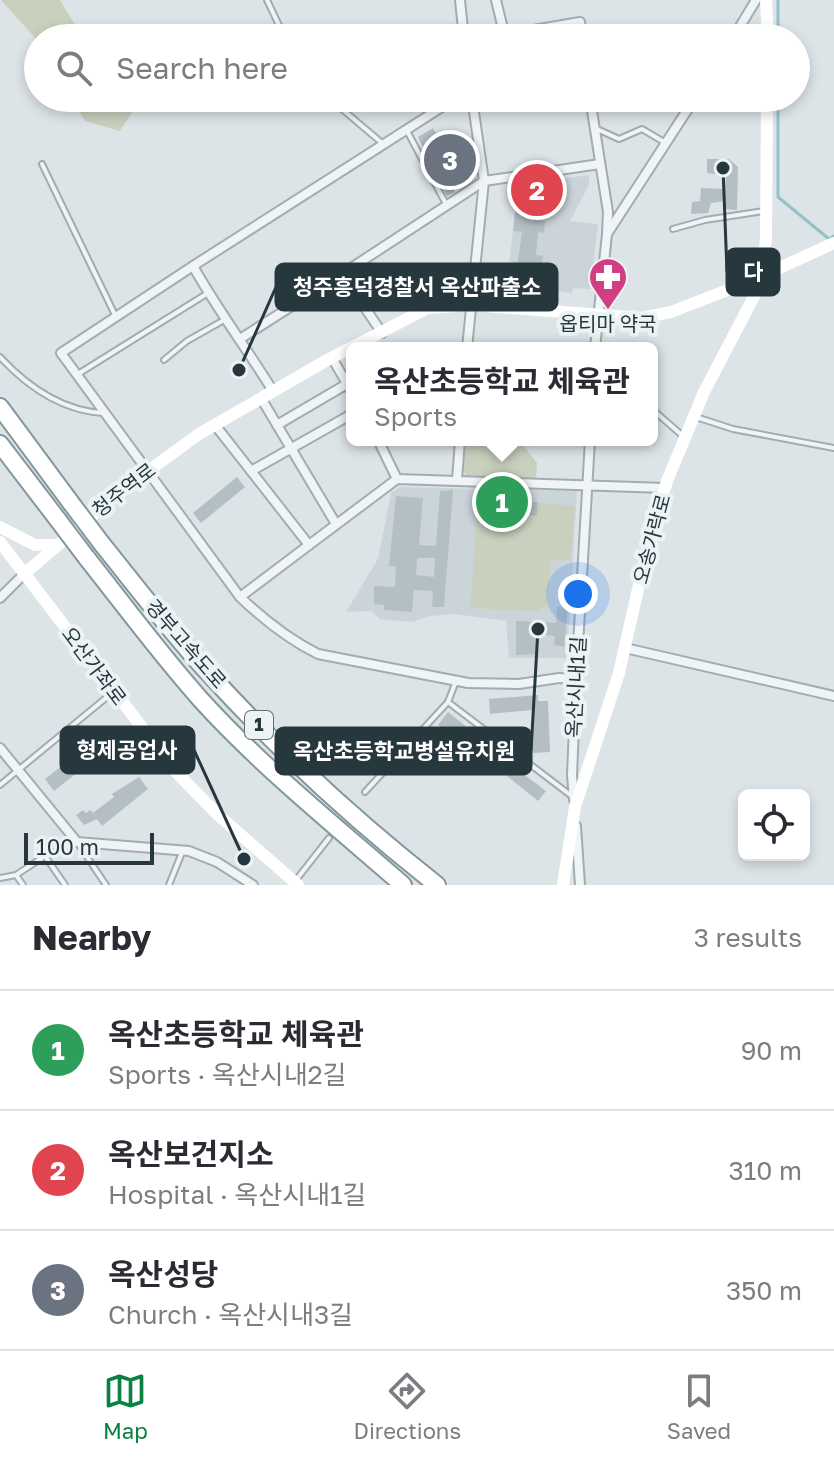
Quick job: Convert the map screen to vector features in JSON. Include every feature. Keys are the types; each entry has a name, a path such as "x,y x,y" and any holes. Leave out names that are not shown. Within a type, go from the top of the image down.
{"highway":[{"name":"경부고속도로","path":"0,407 102,544 203,667 306,774 364,827 437,885"},
{"name":"경부고속도로","path":"0,444 160,652 201,700 252,752 403,885"}],"street":[{"path":"460,0 463,24"},
{"path":"496,0 502,24"},
{"path":"741,24 756,0"},
{"path":"766,0 767,24"},
{"path":"433,112 115,315 61,353 240,597 295,643 318,654 456,681 519,684 559,678 576,679"},
{"path":"468,342 484,181 474,112"},
{"path":"592,112 608,212 595,342"},
{"path":"607,234 686,112"},
{"path":"758,281 769,282 766,239 767,112"},
{"path":"240,339 484,181 600,164"},
{"path":"766,239 778,260 788,264"},
{"path":"768,268 788,264 834,243"},
{"path":"193,266 224,320 273,391"},
{"path":"342,274 382,333"},
{"name":"청주역로","path":"364,342 428,308 471,305 642,318 671,312 758,281"},
{"name":"오송가락로","path":"574,802 619,673 645,558 665,488 694,416 758,281"},
{"name":"청주역로","path":"0,598 57,545 148,471 215,425 346,351"},
{"path":"332,358 346,380"},
{"path":"277,425 346,388"},
{"path":"261,398 336,524"},
{"path":"251,471 346,417"},
{"path":"215,425 309,545"},
{"path":"381,446 397,479"},
{"path":"457,480 460,446"},
{"name":"옥산시내1길","path":"563,885 574,802 572,775 576,679 590,446"},
{"path":"240,597 397,479 665,488"},
{"path":"0,527 35,545 57,545"},
{"name":"오산가좌로","path":"0,542 114,692 198,795 296,884"},
{"path":"625,648 834,696"},
{"path":"0,748 77,842 183,850 217,862 253,885"},
{"path":"574,802 580,885"}],"lane":[{"path":"267,0 278,24"},
{"path":"345,112 382,144"},
{"path":"595,128 619,139 642,129 666,143"},
{"path":"406,129 446,204"},
{"path":"42,164 115,315"},
{"path":"673,229 705,220 766,211"},
{"path":"76,376 208,293"},
{"path":"164,360 187,341 224,320"},
{"path":"0,357 38,392 86,410 104,413"},
{"path":"658,414 685,438"},
{"path":"694,416 733,429 834,448"},
{"path":"365,792 448,702 456,681"},
{"path":"0,785 114,692"},
{"path":"448,702 574,802"},
{"path":"296,884 329,838"},
{"path":"0,878 16,875 45,856 77,842 106,885"},
{"path":"169,885 183,850"},
{"path":"45,856 65,885"},
{"path":"16,875 23,885"}],"shaded area":[{"path":"589,175 589,185 570,221 598,224 590,289 573,288 572,293 513,285 509,265 517,197 515,185"},
{"path":"400,487 577,491 567,658 509,658 506,621 455,614 430,616 412,622 380,619 371,611 346,612 378,559 391,493"}],"green space":[{"path":"1,0 60,0 75,24 24,24"},
{"path":"80,112 132,112 120,131 85,121"},
{"path":"464,446 524,446 537,463 536,479 467,477 462,469"},
{"path":"539,503 575,506 570,560 551,560 547,605 537,611 470,608 477,512 537,517"}],"building":[{"path":"433,128 446,152 455,148 462,164 452,170 458,182 452,185 455,192 447,196 418,137"},
{"path":"707,159 729,159 738,167 737,210 725,209 725,201 711,203 708,213 691,214 692,202 700,201 701,188 725,189 726,175 707,173"},
{"path":"553,182 555,205 547,206 546,201 530,203 529,195 521,196 520,186"},
{"path":"515,213 528,214 527,219 545,221 544,233 538,232 536,255 543,256 542,264 535,264 533,282 523,281 524,268 517,267 522,232 513,231"},
{"path":"237,477 245,487 201,523 193,513"},
{"path":"453,490 444,607 432,607 433,591 414,590 412,612 384,610 384,605 374,604 374,586 395,587 396,566 389,566 396,496 423,498 419,545 436,546 440,491","holes":["417,558 435,558 434,577 416,575"]},
{"path":"485,494 523,495 523,502 538,502 537,516 488,512 488,506 484,505"},
{"path":"568,606 564,647 554,645 555,636 537,634 536,654 516,655 516,621 556,623 557,607"},
{"path":"538,695 538,701 548,701 550,752 533,753 532,710 490,714 489,699"},
{"path":"448,712 473,732 476,729 518,762 514,767 546,791 538,801 507,776 510,772 460,732 455,738 438,725"},
{"path":"103,733 113,744 54,791 45,779"},
{"path":"139,777 148,789 102,826 97,819 84,825 76,815 83,810 93,813 114,797 112,794"}],"waterway":[{"path":"778,0 778,24"},
{"path":"778,112 778,197 829,239 834,236"}],"place":[{"name":"옥산성당","path":"450,160"},
{"name":"다","path":"723,168"},
{"name":"옥산보건지소","path":"537,190"},
{"name":"옵티마 약국","path":"608,311"},
{"name":"청주흥덕경찰서 옥산파출소","path":"239,370"},
{"name":"옥산초등학교 체육관","path":"502,502"},
{"name":"옥산초등학교병설유치원","path":"538,629"},
{"name":"형제공업사","path":"244,859"}]}
